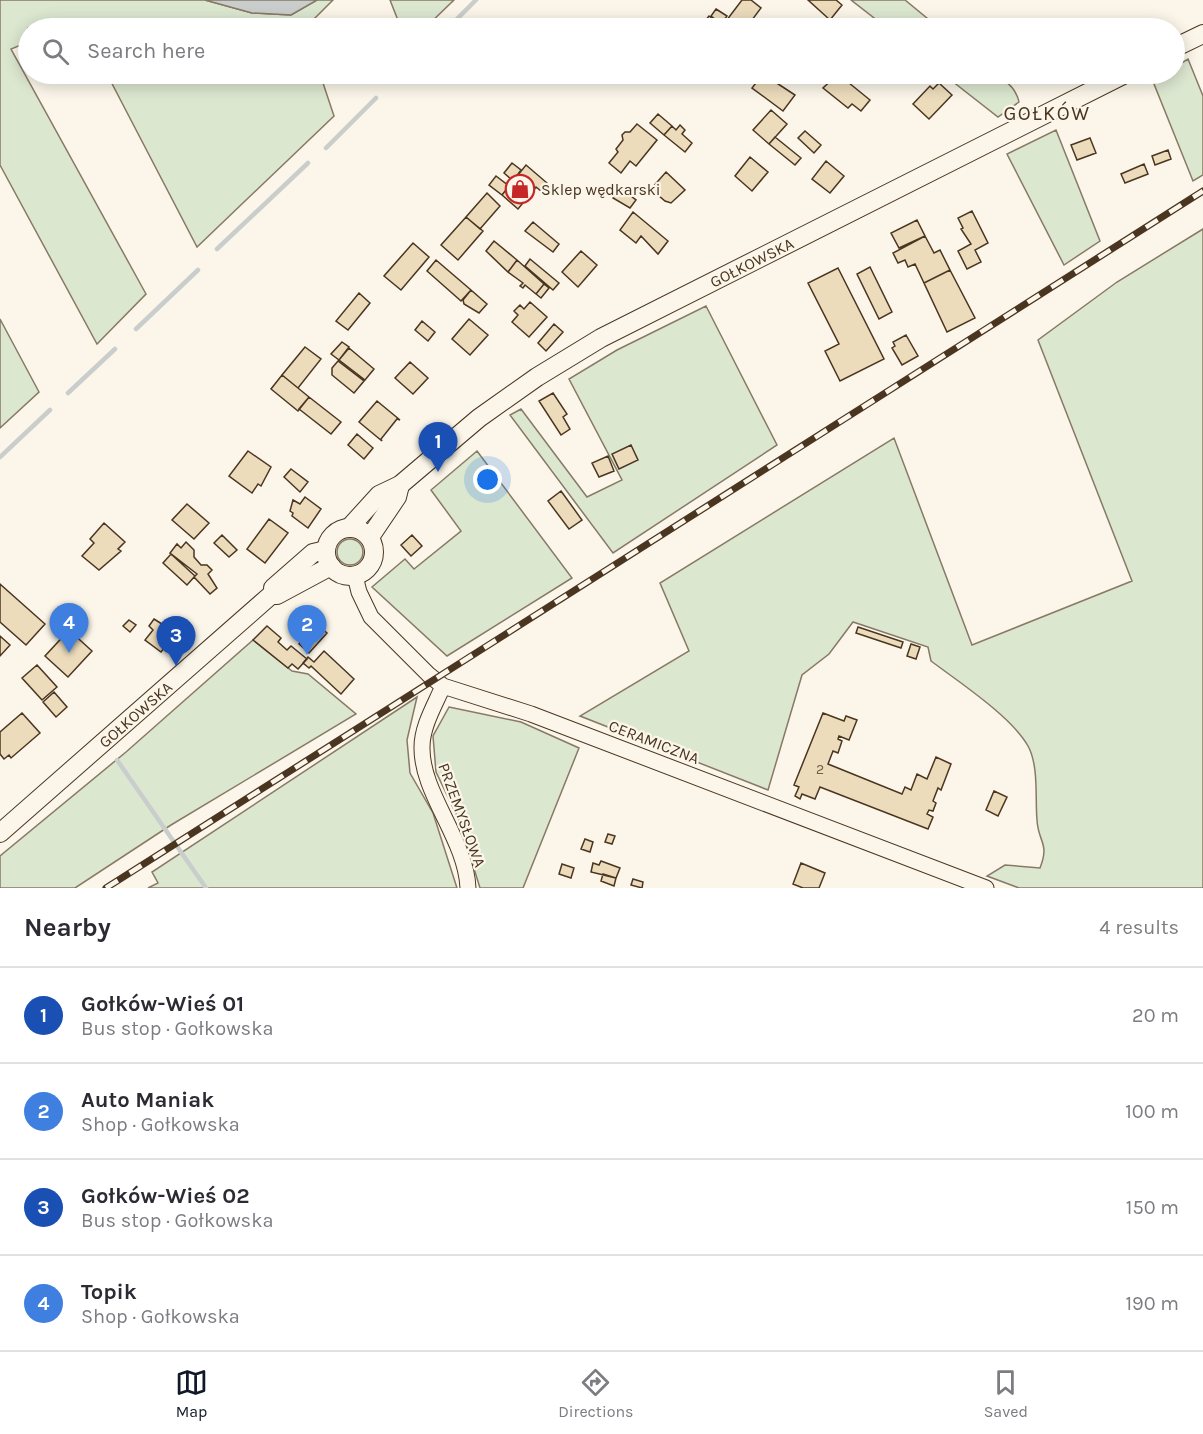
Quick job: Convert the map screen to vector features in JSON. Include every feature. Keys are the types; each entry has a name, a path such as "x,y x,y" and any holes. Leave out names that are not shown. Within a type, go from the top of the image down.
{"street":[{"path":"1185,43 1203,34"},
{"name":"GOŁKOWSKA","path":"349,528 379,495 400,485 478,418 601,338 1105,84"},
{"name":"GOŁKOWSKA","path":"370,537 397,497 400,485"},
{"path":"349,528 364,532 370,537 374,545 373,561 363,573 355,576 339,574 328,558 334,534 349,528"},
{"name":"GOŁKOWSKA","path":"0,833 271,595 278,595 328,558"},
{"name":"CERAMICZNA","path":"355,576 359,592 371,617 443,686 531,714 986,888"},
{"name":"PRZEMYSŁOWA","path":"443,686 424,731 423,760 461,855 468,888"}],"green space":[{"path":"0,0 205,0 252,13 291,15 317,0 333,0 315,18 18,18 18,46 11,49 18,62 18,84 30,84 146,294 97,344 0,165"},
{"path":"390,0 454,0 435,18 397,18"},
{"path":"851,0 905,0 927,18 874,18"},
{"path":"1188,59 1203,96 1203,175 1193,181 1154,84 1185,84 1185,61"},
{"path":"112,84 323,84 334,116 197,247"},
{"path":"956,84 1009,84 1015,91 1019,102 998,117"},
{"path":"1056,130 1100,241 1064,265 1007,154"},
{"path":"1203,229 1203,888 1019,888 987,876 1005,865 1040,868 1043,860 1044,848 1037,820 1034,763 1028,746 998,712 931,661 928,647 853,622 829,654 802,675 768,790 580,716 689,651 660,583 894,438 972,645 1132,581 1038,340 1117,282"},
{"path":"706,306 777,445 613,553 510,415 521,409 587,497 622,480 569,379 617,350"},
{"path":"0,319 39,392 0,428"},
{"path":"477,451 572,578 447,656 372,587 405,559 414,569 461,531 431,490"},
{"path":"350,539 359,543 363,552 359,561 350,565 341,561 337,552 341,543"},
{"path":"253,640 292,671 308,674 356,714 171,825 75,888 0,888 0,856 126,752"},
{"path":"417,697 407,740 410,773 433,813 457,888 148,888 158,883 152,872"},
{"path":"449,707 521,722 579,748 523,888 480,888 459,820 436,772 433,736"}],"shaded area":[{"path":"205,0 317,0 291,15 252,13"}],"building":[{"path":"742,0 751,0 761,8 754,18 728,18"},
{"path":"808,0 836,0 842,5 832,18 828,18"},
{"path":"716,9 727,16 714,18 711,16"},
{"path":"755,84 778,84 795,95 783,111 752,88"},
{"path":"827,84 850,84 870,100 861,111 852,104 848,108 823,88"},
{"path":"940,84 952,95 929,119 913,104 930,86 933,89"},
{"path":"771,110 787,124 769,144 753,130"},
{"path":"658,114 672,126 664,135 650,123"},
{"path":"637,124 657,140 636,166 630,161 621,173 609,163 618,152 616,149 623,140 622,135 630,132"},
{"path":"680,125 685,130 682,134 692,143 685,152 664,135 672,126 676,130"},
{"path":"805,131 821,145 814,153 798,138"},
{"path":"775,137 801,158 795,165 769,144"},
{"path":"1090,138 1096,153 1077,160 1071,145"},
{"path":"1168,150 1171,159 1155,165 1152,156"},
{"path":"750,157 768,172 752,191 735,176"},
{"path":"826,161 844,176 830,193 812,179"},
{"path":"512,163 521,170 513,181 504,173"},
{"path":"1144,164 1148,174 1125,183 1121,174"},
{"name":"Sklep wędkarski","path":"526,165 547,183 541,191 536,187 518,209 502,195"},
{"path":"666,172 685,190 671,203 665,201 651,189"},
{"path":"496,176 509,186 502,195 489,185"},
{"path":"618,186 636,200 630,208 613,198 615,195 612,194"},
{"path":"487,193 500,206 480,229 466,217"},
{"path":"972,211 988,243 975,250 981,262 967,269 958,251 971,244 961,229 963,228 958,218"},
{"path":"633,212 668,241 658,254 641,236 636,243 620,230"},
{"path":"466,217 483,231 458,260 441,245"},
{"path":"917,220 925,236 899,248 891,233"},
{"path":"533,222 559,244 553,252 525,231"},
{"path":"925,236 934,253 940,250 950,270 924,283 915,264 908,267 905,260 898,263 893,253"},
{"path":"494,241 517,260 508,272 486,251"},
{"path":"413,243 429,257 401,290 384,276"},
{"path":"581,251 597,265 578,287 562,272"},
{"path":"530,259 559,283 553,290 525,266"},
{"path":"436,260 471,290 461,301 427,271"},
{"path":"517,260 544,284 536,294 525,285 523,288 520,286 523,283 508,272"},
{"path":"870,267 892,312 879,319 857,274"},
{"path":"838,268 884,359 840,381 825,351 839,344 808,283"},
{"path":"950,270 975,318 947,332 924,283"},
{"path":"544,284 549,288 541,298 536,294"},
{"path":"471,290 487,304 479,313 464,304 463,300"},
{"path":"359,293 370,303 348,330 336,321"},
{"path":"530,302 547,317 529,337 512,322 518,315 514,311 520,305 524,309"},
{"path":"469,319 488,335 470,355 452,339"},
{"path":"422,321 435,332 428,341 415,330"},
{"path":"554,324 563,332 546,351 538,343"},
{"path":"906,335 918,356 902,365 892,348 895,346 893,342"},
{"path":"342,342 349,347 339,360 331,354"},
{"path":"305,347 321,359 298,388 282,375"},
{"path":"349,348 374,369 365,380 339,360"},
{"path":"338,361 364,381 354,393 332,375 332,368"},
{"path":"410,362 428,378 413,394 395,378"},
{"path":"282,375 309,397 298,411 271,389"},
{"path":"553,393 567,414 563,417 570,429 561,435 539,401"},
{"path":"309,397 341,422 331,434 299,409"},
{"path":"377,401 400,420 397,419 381,439 382,441 359,422"},
{"path":"357,434 373,448 364,459 348,445"},
{"path":"631,445 638,460 619,469 612,454"},
{"path":"248,451 271,467 261,486 258,484 252,493 229,476"},
{"path":"608,456 614,471 599,477 592,463"},
{"path":"291,469 308,482 300,492 284,477"},
{"path":"561,491 582,520 569,529 548,501"},
{"path":"305,497 321,509 308,528 292,516 293,513 290,511 293,500 300,504"},
{"path":"187,504 209,523 194,539 172,520"},
{"path":"269,519 288,533 265,563 247,549"},
{"path":"104,523 125,542 118,549 121,551 99,570 82,556 94,543 90,539"},
{"path":"222,535 237,550 229,557 214,543"},
{"path":"412,535 422,546 411,556 401,545"},
{"path":"186,542 194,550 194,557 201,565 207,565 212,570 208,574 217,588 210,594 194,577 197,574 170,553 177,544 181,548"},
{"path":"171,554 195,576 187,585 163,563"},
{"path":"0,584 45,624 26,645 0,622"},
{"path":"310,618 327,633 309,653 299,644 302,640 295,634"},
{"path":"154,619 176,633 161,652 145,640 153,630 149,626"},
{"path":"129,620 136,625 130,632 123,626"},
{"path":"267,626 281,638 278,642 287,650 291,646 307,659 298,669 292,664 288,668 253,640"},
{"path":"858,627 903,642 901,648 856,633"},
{"path":"69,630 92,651 68,677 45,656"},
{"path":"0,636 10,645 0,656"},
{"path":"911,644 920,647 916,659 907,656"},
{"path":"324,651 354,679 341,694 311,666 309,668 303,663 308,657 314,662"},
{"path":"37,665 57,687 42,700 22,678"},
{"path":"54,692 67,707 56,717 43,702"},
{"path":"22,713 40,733 11,758 9,755 4,759 0,754 0,732"},
{"path":"823,713 844,721 846,716 857,720 849,740 839,736 838,739 842,741 838,753 833,751 828,764 902,794 905,787 911,790 917,774 927,779 936,757 951,764 941,790 938,788 933,801 936,803 933,811 929,810 927,814 933,817 928,829 820,787 815,799 802,794 800,799 795,796 799,787 794,785"},
{"path":"994,791 1007,797 998,816 986,810"},
{"path":"608,834 615,836 612,844 605,842"},
{"path":"585,839 593,842 590,852 581,849"},
{"path":"601,861 620,868 616,878 591,872 593,863 599,865"},
{"path":"801,863 825,873 819,888 803,888 793,884"},
{"path":"562,864 574,868 571,878 559,874"},
{"path":"603,874 616,878 614,886 601,881"},
{"path":"633,879 643,882 642,888 631,885"}],"waterway":[{"path":"458,18 476,0"},
{"path":"326,148 376,98"},
{"path":"217,249 308,163"},
{"path":"136,329 198,270"},
{"path":"68,393 115,349"},
{"path":"0,457 50,410"},
{"path":"117,760 206,888"}],"railway":[{"path":"106,888 1203,191"}],"place":[{"name":"Sklep wędkarski","path":"520,189"},
{"name":"Gołków-Wieś 01","path":"438,472"},
{"name":"Topik","path":"69,653"},
{"name":"Auto Maniak","path":"307,655"},
{"name":"Gołków-Wieś 02","path":"176,666"}],"district":[{"name":"GOŁKÓW","path":"1047,113"}]}
